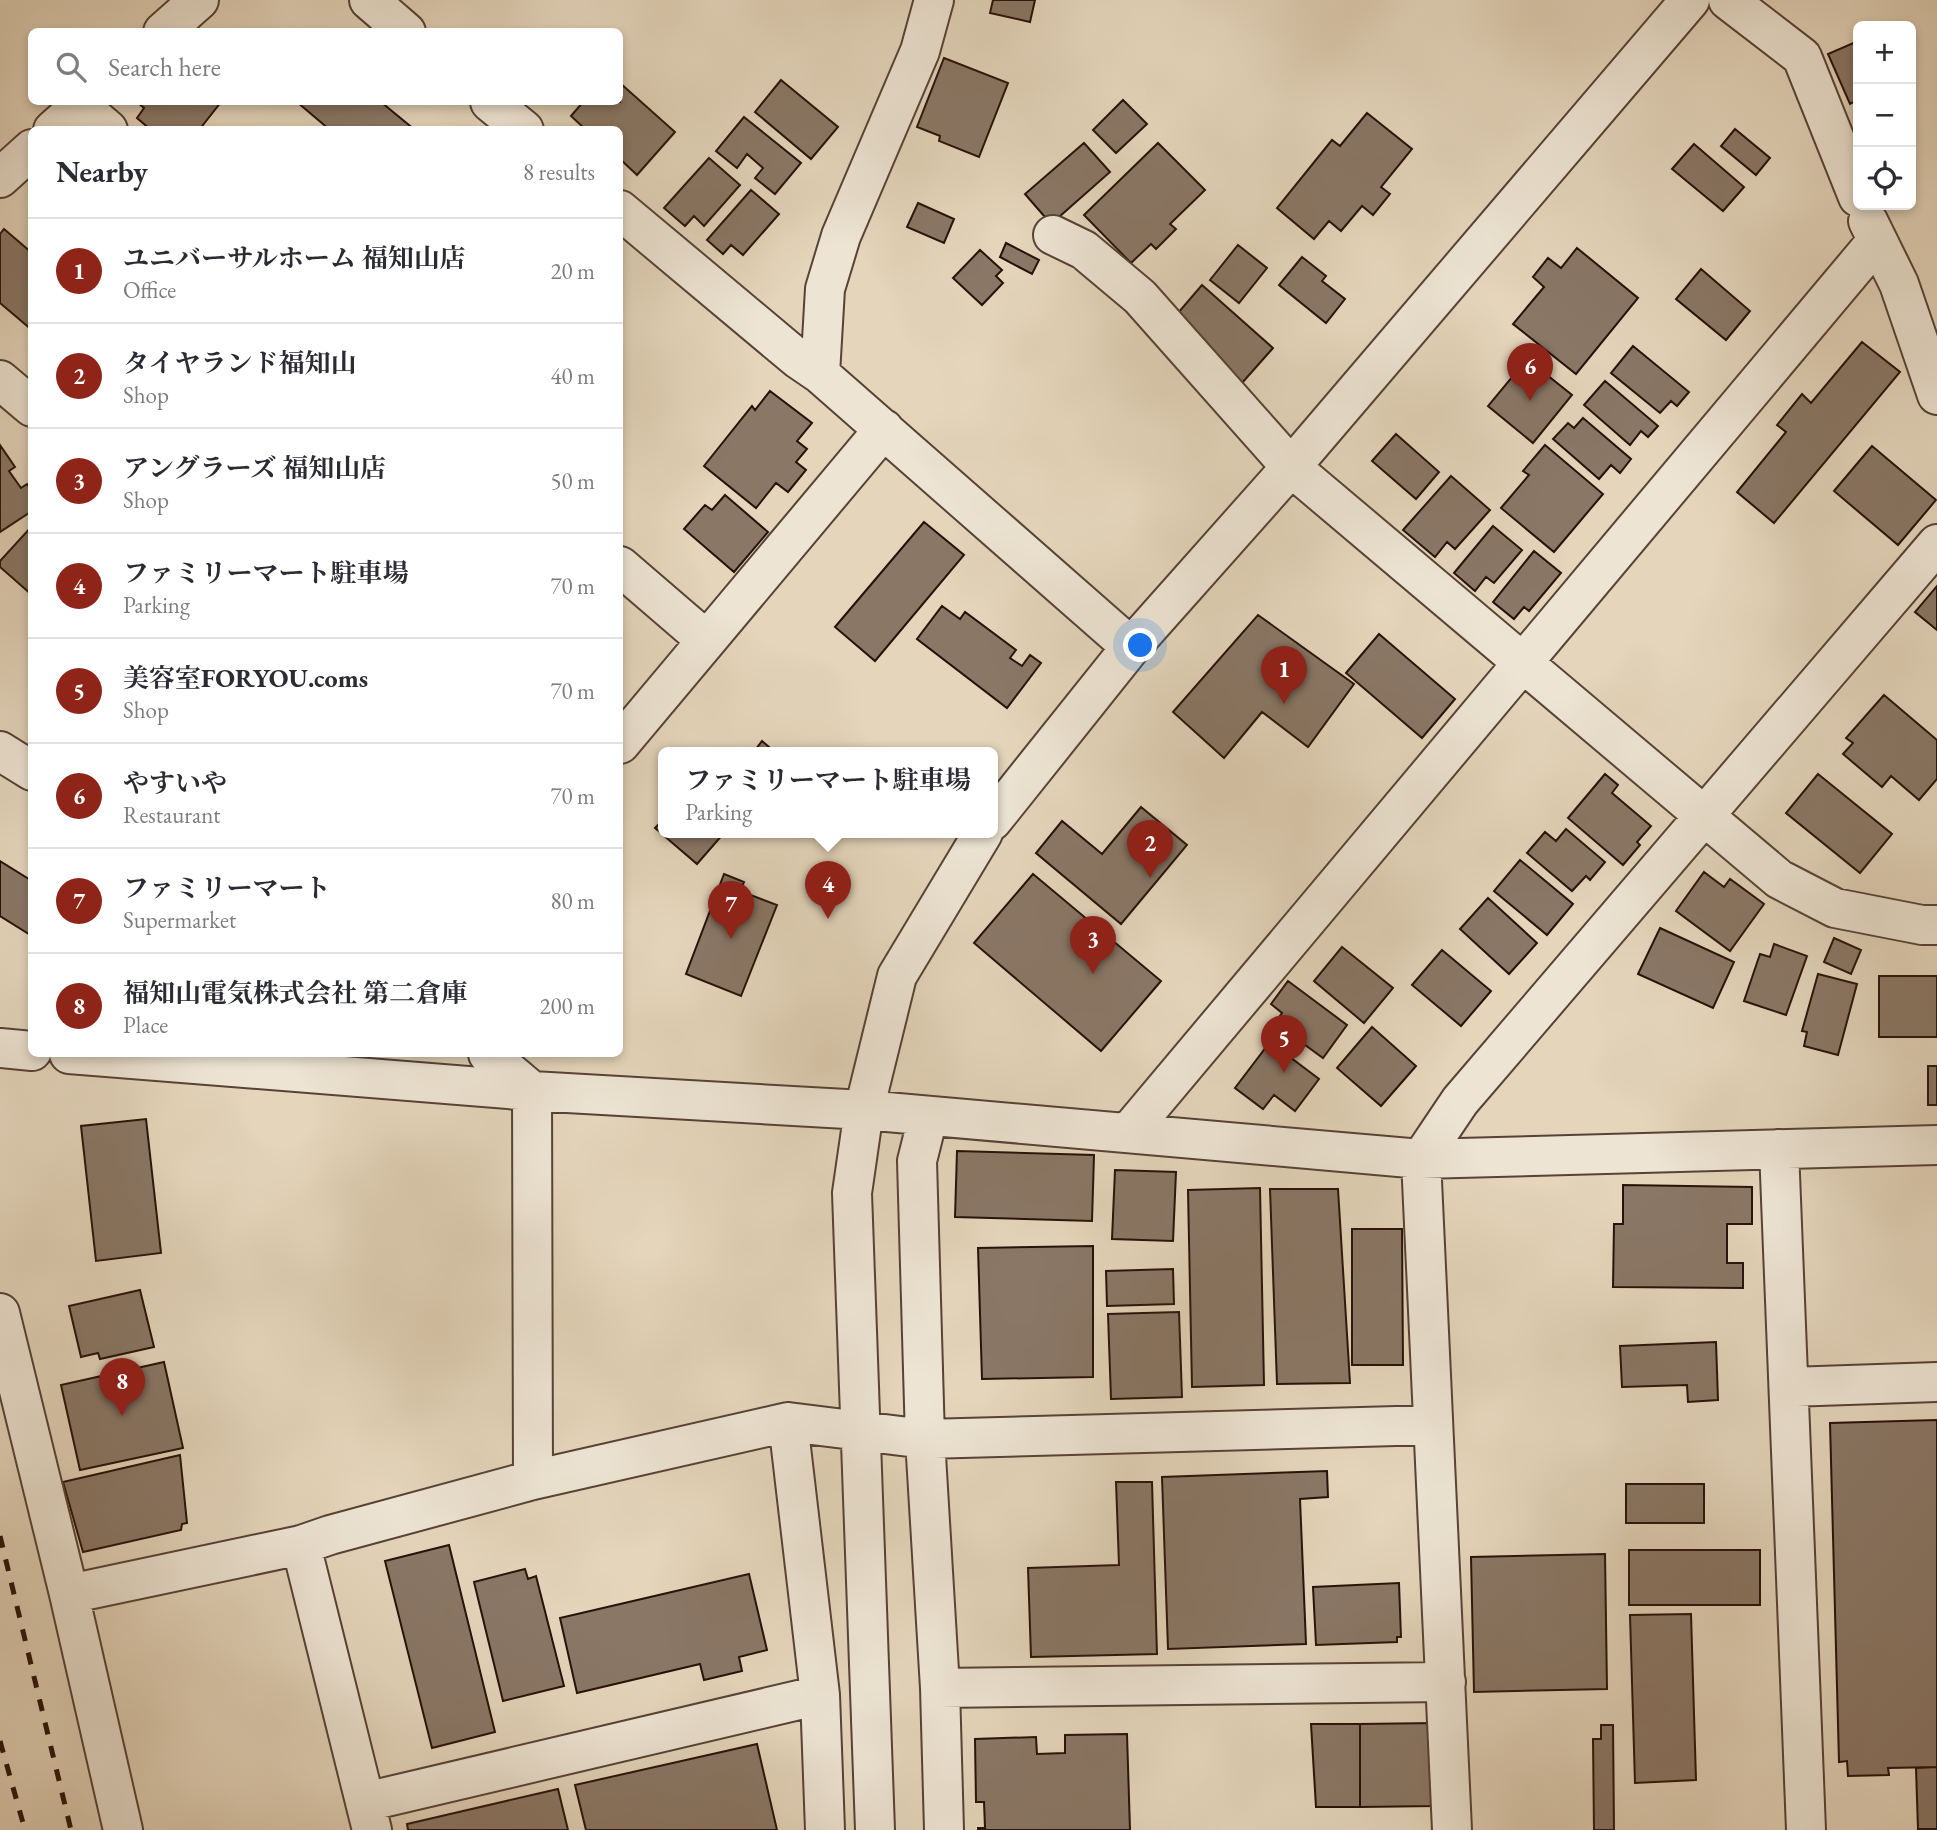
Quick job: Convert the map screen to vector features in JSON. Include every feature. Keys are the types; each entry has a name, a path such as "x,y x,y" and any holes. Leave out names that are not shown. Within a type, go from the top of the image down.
{"street":[{"path":"168,28 199,0"},
{"path":"369,0 401,28"},
{"path":"820,374 825,289 841,236 920,51 934,0"},
{"path":"998,813 1131,647 1291,467 1690,0"},
{"path":"1728,0 1802,57 1853,184"},
{"path":"494,105 519,126"},
{"path":"72,112 100,126"},
{"path":"0,178 28,153"},
{"path":"1863,210 1899,284 1937,395"},
{"path":"623,213 798,359 820,374 1131,647"},
{"path":"1052,235 1084,250 1140,297 1291,467 1779,879 1835,908 1922,925 1937,925"},
{"path":"1128,1133 1877,242"},
{"path":"0,380 28,404"},
{"path":"623,740 884,429"},
{"path":"1452,1830 1421,1158 1460,1101 1937,544"},
{"path":"623,569 706,640"},
{"path":"0,751 28,768"},
{"path":"875,1830 852,1193 864,1110 897,976 980,838"},
{"path":"0,1048 28,1051"},
{"path":"107,1057 532,1091 864,1110 1421,1158 1937,1145"},
{"path":"492,1057 532,1091 533,1480"},
{"path":"928,1117 917,1161 925,1439 940,1688 944,1830"},
{"path":"1779,1149 1806,1830"},
{"path":"0,1314 69,1594 123,1830"},
{"path":"1789,1387 1937,1382"},
{"path":"69,1594 301,1545 533,1480 788,1422 925,1439 1433,1425"},
{"path":"788,1422 820,1695 825,1830"},
{"path":"301,1545 368,1816 820,1695"},
{"path":"940,1688 1446,1682"}],"building":[{"path":"993,0 1035,0 1030,22 990,13"},
{"path":"1853,43 1853,102 1850,104 1828,54"},
{"path":"944,58 1008,83 979,157 939,141 940,136 917,127"},
{"path":"781,80 838,127 811,159 755,112"},
{"path":"623,86 675,132 637,175 623,162 623,126 582,126 571,116 580,105 623,105"},
{"path":"1123,100 1147,124 1116,153 1093,130"},
{"path":"140,105 219,105 202,126 146,126 137,118 144,108"},
{"path":"301,105 385,105 410,126 325,126"},
{"path":"1367,113 1412,149 1381,187 1390,194 1373,215 1362,206 1341,231 1329,221 1314,239 1277,208 1332,140 1340,146"},
{"path":"744,117 801,163 775,194 755,178 763,168 747,154 737,168 716,151"},
{"path":"1735,129 1770,158 1756,175 1721,146"},
{"path":"1084,143 1110,172 1051,224 1025,194"},
{"path":"1158,143 1205,190 1170,224 1176,229 1156,249 1151,244 1131,263 1084,215"},
{"path":"1694,144 1744,187 1723,211 1672,169"},
{"path":"709,158 740,185 704,226 694,216 685,226 664,208"},
{"path":"751,190 779,214 743,255 731,245 723,254 707,240"},
{"path":"918,203 954,219 944,243 907,227"},
{"path":"4,229 28,250 28,327 0,303 0,234"},
{"path":"1006,243 1039,260 1032,274 1000,257"},
{"path":"1238,245 1267,268 1239,303 1210,280"},
{"path":"1577,248 1638,298 1576,374 1513,324 1544,287 1533,277 1548,258 1561,268"},
{"path":"980,250 1002,270 996,276 1003,283 982,305 953,278"},
{"path":"1302,257 1326,276 1322,281 1345,299 1326,323 1279,285"},
{"path":"1701,269 1750,311 1726,340 1676,299"},
{"path":"1202,285 1273,348 1242,383 1172,320"},
{"path":"1862,342 1900,372 1774,523 1737,492 1786,432 1777,425 1802,394 1811,403"},
{"path":"1633,346 1689,392 1677,406 1671,401 1660,413 1611,373"},
{"path":"1527,359 1572,395 1533,443 1488,406"},
{"path":"1605,381 1658,426 1648,437 1641,431 1630,445 1584,405"},
{"path":"770,391 812,423 797,441 807,449 796,462 806,470 788,492 776,483 756,508 704,466 752,406 755,410"},
{"path":"1583,418 1631,459 1620,473 1611,465 1599,479 1553,439 1568,423 1574,428"},
{"path":"1396,434 1439,472 1416,499 1372,461"},
{"path":"0,445 15,467 9,471 21,488 28,485 28,514 0,532"},
{"path":"1545,445 1603,494 1554,552 1501,508 1529,475 1523,471"},
{"path":"1872,446 1936,500 1898,545 1834,491"},
{"path":"1451,476 1490,510 1455,549 1447,542 1435,557 1403,530"},
{"path":"725,495 768,532 734,572 684,529 705,505 712,510"},
{"path":"924,522 964,555 875,661 835,627"},
{"path":"1493,526 1522,550 1494,583 1486,577 1475,591 1454,573"},
{"path":"28,530 28,592 0,567 0,561"},
{"path":"1534,551 1561,573 1529,611 1524,607 1514,619 1493,602"},
{"path":"1937,586 1937,630 1915,612"},
{"path":"942,606 960,619 965,612 1016,650 1010,658 1022,666 1030,655 1041,663 1007,708 917,639"},
{"path":"1258,615 1354,684 1308,747 1262,712 1224,758 1173,712"},
{"path":"1379,634 1455,699 1422,738 1346,673"},
{"path":"1884,695 1937,740 1937,779 1919,800 1891,776 1882,787 1843,754 1853,743 1846,738"},
{"path":"762,741 769,747 758,747"},
{"path":"1605,774 1618,785 1612,793 1651,826 1637,842 1640,845 1623,865 1568,818"},
{"path":"1818,774 1892,834 1860,873 1786,813"},
{"path":"1141,807 1187,845 1121,924 1036,853 1062,821 1102,854"},
{"path":"1566,829 1605,862 1590,880 1586,876 1572,891 1527,853 1545,832 1556,841"},
{"path":"667,838 720,838 697,864"},
{"path":"1520,860 1573,904 1547,935 1494,891"},
{"path":"0,861 28,878 28,934 0,916"},
{"path":"1704,872 1724,887 1730,879 1764,904 1730,951 1676,911"},
{"path":"724,874 744,882 740,891 777,905 741,996 686,974"},
{"path":"1033,874 1161,981 1101,1051 974,943"},
{"path":"1488,898 1537,943 1509,974 1460,929"},
{"path":"1660,928 1734,962 1713,1008 1638,974"},
{"path":"1834,938 1861,950 1851,974 1824,962"},
{"path":"1774,944 1807,956 1786,1015 1744,1001 1760,954 1770,957"},
{"path":"1342,947 1393,988 1364,1023 1314,981"},
{"path":"1442,950 1491,991 1461,1026 1412,985"},
{"path":"1818,974 1857,984 1838,1055 1804,1046 1807,1032 1802,1031"},
{"path":"1879,976 1937,976 1937,1037 1879,1037"},
{"path":"1288,981 1347,1025 1323,1058 1275,1023 1282,1013 1271,1004"},
{"path":"1372,1027 1416,1066 1381,1106 1337,1068"},
{"path":"1270,1042 1319,1079 1295,1111 1274,1095 1263,1109 1235,1088"},
{"path":"1928,1066 1937,1066 1937,1105 1928,1105"},
{"path":"146,1119 161,1253 96,1261 81,1126"},
{"path":"957,1151 1094,1155 1092,1221 955,1217"},
{"path":"1115,1170 1176,1172 1173,1241 1112,1239"},
{"path":"1623,1185 1752,1187 1752,1224 1727,1224 1727,1263 1743,1263 1743,1288 1613,1287 1614,1224 1623,1224"},
{"path":"1260,1188 1264,1385 1192,1387 1188,1190"},
{"path":"1270,1189 1338,1189 1350,1383 1277,1384"},
{"path":"1352,1229 1402,1229 1403,1365 1352,1365"},
{"path":"1093,1246 1093,1377 982,1379 978,1248"},
{"path":"1173,1269 1174,1304 1107,1306 1106,1271"},
{"path":"140,1290 154,1347 100,1359 98,1353 81,1357 69,1306"},
{"path":"1179,1312 1182,1397 1111,1399 1108,1314"},
{"path":"1716,1342 1718,1400 1688,1402 1687,1385 1622,1387 1620,1346"},
{"path":"164,1362 183,1448 80,1470 61,1385"},
{"path":"1937,1420 1937,1767 1888,1768 1889,1775 1848,1776 1847,1761 1839,1762 1830,1423"},
{"path":"180,1455 187,1523 182,1524 181,1530 83,1552 63,1482"},
{"path":"1327,1471 1328,1497 1300,1499 1306,1644 1168,1649 1162,1477"},
{"path":"1116,1482 1152,1482 1157,1654 1031,1657 1028,1568 1119,1565"},
{"path":"1626,1484 1704,1484 1704,1523 1626,1523"},
{"path":"449,1545 495,1732 432,1748 385,1561"},
{"path":"1629,1550 1760,1550 1760,1605 1629,1605"},
{"path":"1605,1554 1607,1689 1474,1692 1471,1557"},
{"path":"525,1569 528,1579 536,1576 564,1686 503,1701 474,1582"},
{"path":"749,1574 767,1650 739,1657 742,1671 704,1680 700,1664 577,1693 560,1618"},
{"path":"1399,1583 1401,1637 1397,1637 1397,1642 1316,1645 1313,1587"},
{"path":"1691,1614 1696,1780 1635,1783 1630,1615"},
{"path":"1435,1723 1436,1806 1360,1807 1360,1724"},
{"path":"1311,1724 1360,1724 1360,1807 1316,1807"},
{"path":"1601,1725 1613,1725 1614,1830 1594,1830 1593,1739 1601,1739"},
{"path":"1127,1734 1130,1830 978,1830 985,1828 984,1802 976,1802 975,1739 1036,1737 1037,1754 1065,1753 1065,1735"},
{"path":"757,1744 777,1830 586,1830 575,1785"},
{"path":"1937,1767 1937,1829 1918,1829 1916,1768"},
{"path":"558,1789 568,1830 408,1830 407,1824"}],"railway":[{"path":"0,1536 71,1830"},
{"path":"0,1741 25,1830"}],"place":[{"name":"やすいや","path":"1530,401"},
{"name":"ユニバーサルホーム 福知山店","path":"1284,704"},
{"name":"タイヤランド福知山","path":"1150,878"},
{"name":"ファミリーマート駐車場","path":"828,919"},
{"name":"ファミリーマート","path":"731,939"},
{"name":"アングラーズ 福知山店","path":"1093,974"},
{"name":"美容室FORYOU.coms","path":"1284,1073"},
{"name":"福知山電気株式会社 第二倉庫","path":"122,1416"}]}
